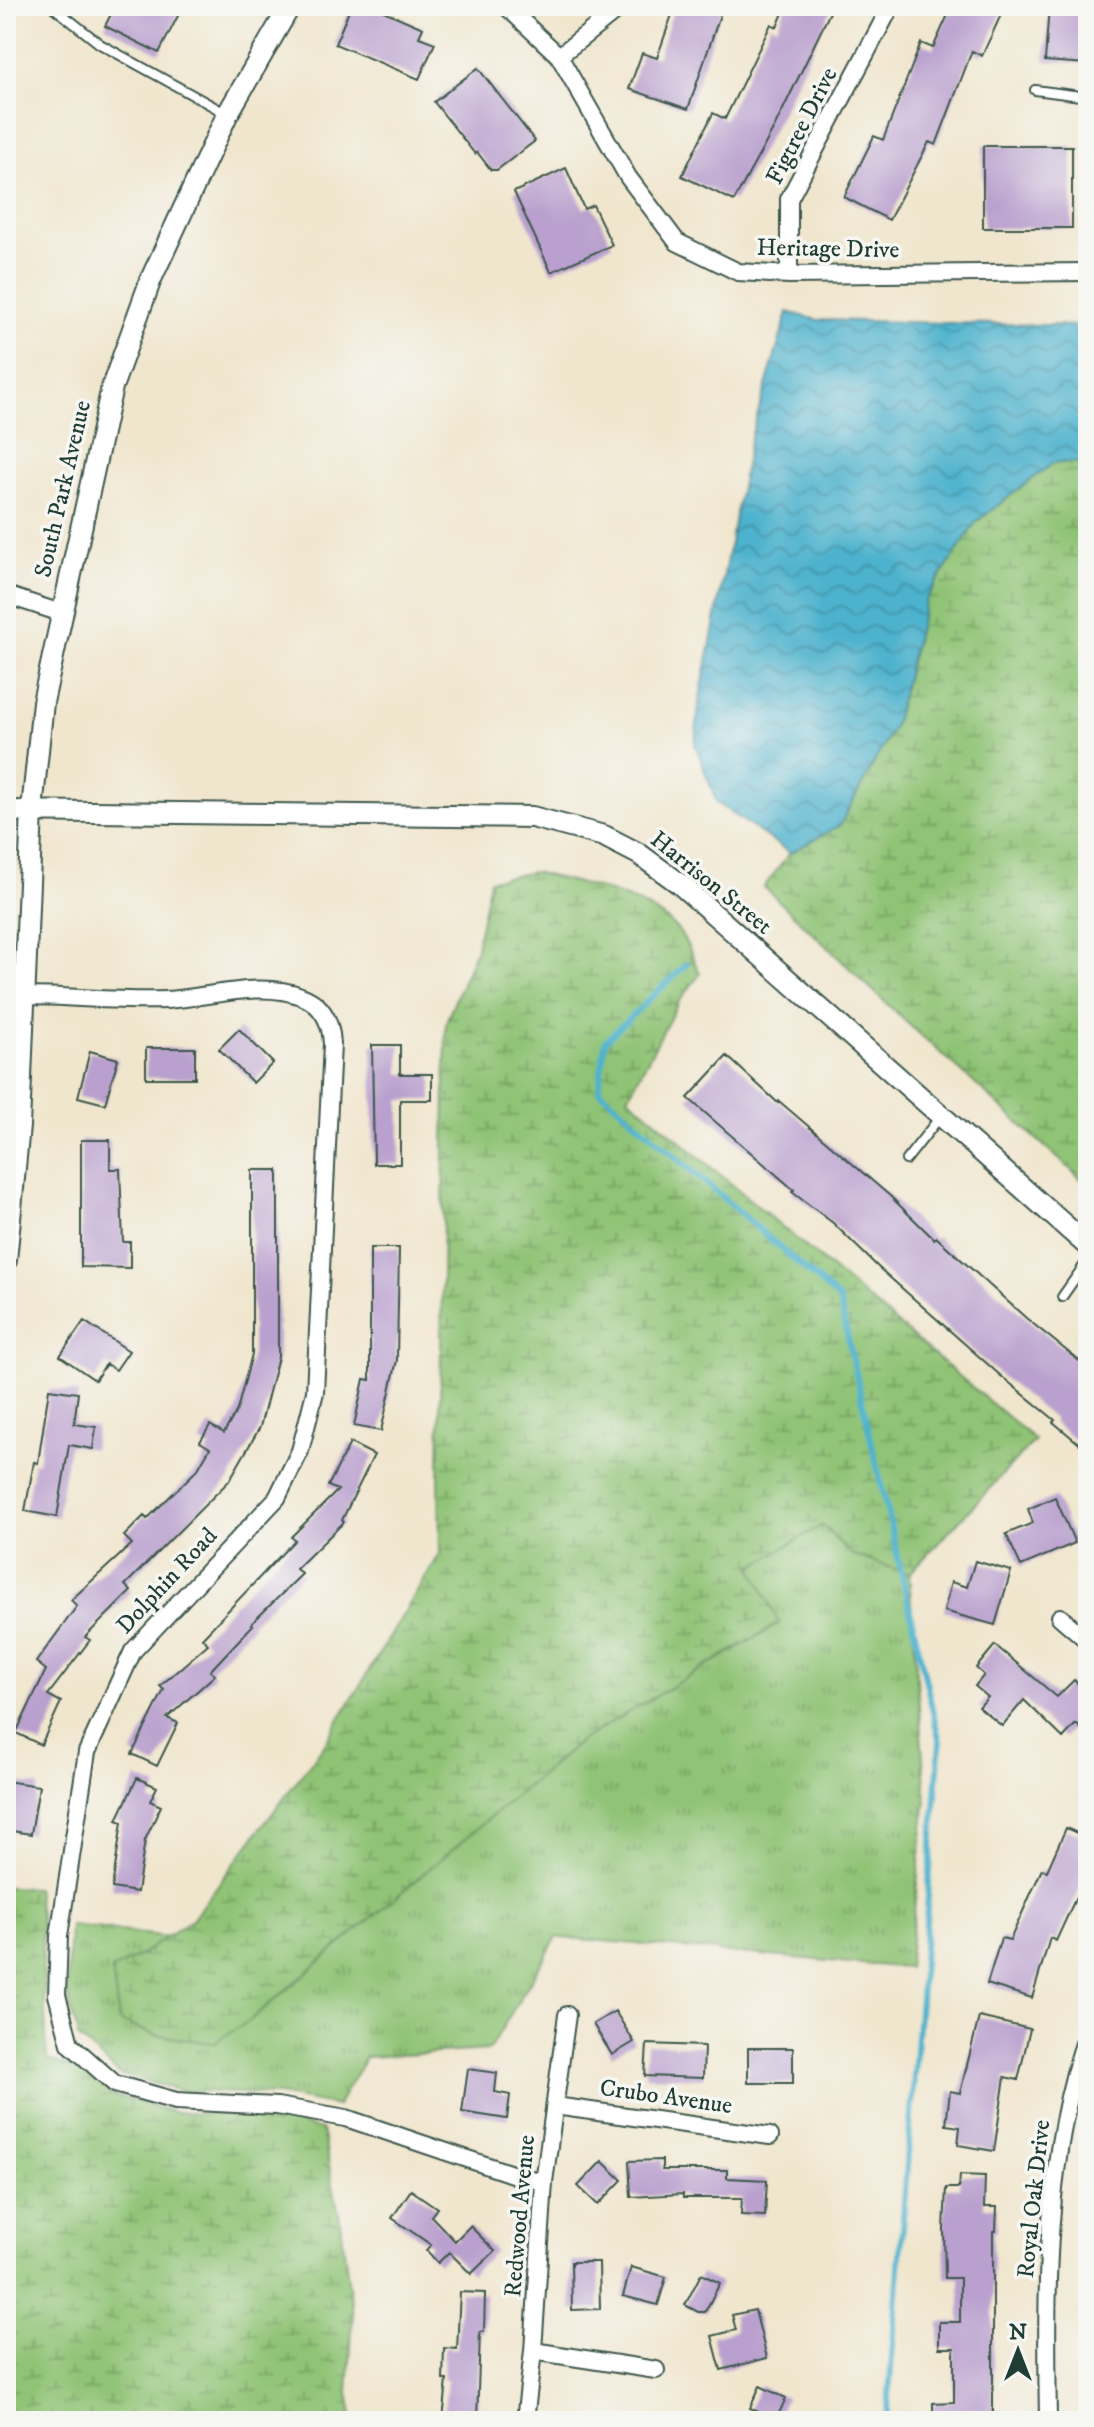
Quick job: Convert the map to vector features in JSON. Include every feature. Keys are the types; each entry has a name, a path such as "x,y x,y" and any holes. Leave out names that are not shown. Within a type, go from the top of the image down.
{"street":[{"name":"South Park Avenue","path":"6,1260 19,1126 32,810 43,702 112,387 151,279 227,115 290,6"},
{"name":"Heritage Drive","path":"506,6 559,56 628,177 677,242 738,272 789,275 1088,272"},
{"path":"559,56 622,6"},
{"name":"Figtree Drive","path":"789,275 789,199 891,6"},
{"path":"6,595 61,613"},
{"name":"Harrison Street","path":"6,811 532,817 604,836 639,854 680,884 1088,1246"},
{"name":"Dolphin Road","path":"24,996 138,1000 181,999 257,990 291,993 302,996 319,1008 330,1023 332,1044 315,1392 300,1451 277,1498 133,1651 87,1752 59,1936 57,1995 70,2044 115,2084 176,2101 277,2106 346,2118 544,2182"},
{"path":"1060,1617 1088,1641"},
{"name":"Redwood Avenue","path":"525,2421 533,2351 544,2182 567,2015"},
{"name":"Royal Oak Drive","path":"1048,2421 1049,2259 1058,2166 1079,2056 1088,2032"},
{"name":"Crubo Avenue","path":"555,2106 770,2136"},
{"path":"533,2351 656,2370"}],"lane":[{"path":"52,6 100,44 227,115"},
{"path":"1035,90 1088,97"},
{"path":"906,1160 940,1116"},
{"path":"1062,1297 1088,1260"}],"green space":[{"path":"1088,462 1088,1185 906,1022 764,887 790,853 840,825 894,726 926,599 976,522 1053,463"},
{"path":"533,872 610,892 647,907 677,929 700,974 678,1003 628,1097 1035,1440 909,1574 851,1554 822,1525 752,1567 779,1623 583,1739 249,2021 213,2043 155,2035 119,2021 112,1970 141,1955 192,1919 322,1748 440,1554 446,1022 475,952 490,880"},
{"path":"822,1525 851,1554 909,1574 926,1799 908,1968 557,1937 489,2050 366,2057 337,2106 279,2095 178,2090 119,2074 78,2037 67,1993 70,1925 167,1937 112,1970 249,2021 583,1739 778,1624 751,1567"},
{"path":"6,1887 36,1888 41,1922 47,2060 82,2069 112,2095 174,2112 272,2117 322,2130 339,2215 353,2315 348,2392 353,2421 6,2421"}],"water":[{"path":"788,312 818,320 1088,326 1088,462 1053,463 976,522 926,599 894,726 840,825 790,853 717,803 695,744 699,703 750,440"}],"building":[{"path":"115,6 183,6 159,53 105,26"},
{"path":"351,6 372,6 423,28 419,37 435,43 419,79 335,44"},
{"path":"675,6 723,6 688,109 629,89 642,53 657,58"},
{"path":"786,6 833,6 775,126 734,201 682,176 713,113 725,119 771,24 777,27"},
{"path":"952,6 1005,6 982,56 972,51 936,145 929,142 889,220 844,197 874,136 883,140 921,43 933,48"},
{"path":"1049,6 1088,6 1088,64 1045,61"},
{"path":"478,68 535,141 497,170 491,170 477,152 475,154 434,102"},
{"path":"983,146 1072,146 1072,228 983,228"},
{"path":"566,168 584,209 593,205 612,245 551,272 514,192"},
{"path":"239,1029 273,1063 253,1083 219,1049"},
{"path":"372,1045 400,1045 400,1074 432,1074 432,1100 400,1100 400,1164 374,1164"},
{"path":"146,1048 195,1048 195,1078 146,1078"},
{"path":"90,1051 118,1059 105,1104 78,1097"},
{"path":"727,1056 778,1103 890,1196 934,1239 936,1237 1026,1318 1088,1368 1088,1451 688,1098"},
{"path":"81,1140 110,1140 110,1169 120,1169 123,1242 130,1242 130,1268 81,1267"},
{"path":"252,1170 278,1170 278,1357 260,1427 229,1481 125,1585 131,1591 85,1637 90,1640 48,1695 61,1702 41,1745 16,1733 46,1670 36,1662 77,1606 71,1600 132,1544 124,1536 144,1516 147,1519 198,1469 210,1448 200,1442 210,1425 224,1433 237,1410 252,1354"},
{"path":"370,1248 399,1248 397,1360 381,1431 354,1426 364,1379 370,1380"},
{"path":"84,1321 129,1351 116,1370 106,1364 95,1380 60,1356"},
{"path":"49,1389 78,1393 74,1424 96,1427 93,1449 69,1445 57,1517 25,1511 34,1462 38,1463"},
{"path":"350,1443 374,1455 342,1520 344,1522 296,1569 302,1574 251,1624 210,1671 215,1675 167,1718 178,1723 157,1766 132,1754 164,1690 160,1686 208,1644 202,1638 295,1540 291,1537 338,1490 328,1486"},
{"path":"1055,1497 1075,1543 1021,1566 1006,1534 1033,1523 1028,1509"},
{"path":"975,1561 1011,1571 995,1625 944,1611 951,1582 967,1587"},
{"path":"995,1645 1057,1697 1074,1680 1088,1694 1088,1735 1076,1724 1063,1738 1024,1700 1002,1726 979,1707 988,1697 975,1686 984,1675 976,1668"},
{"path":"137,1778 157,1787 150,1801 161,1806 145,1840 137,1892 112,1888 122,1822 117,1820"},
{"path":"6,1781 39,1786 31,1834 6,1830 10,1801 6,1801"},
{"path":"1066,1828 1088,1838 1088,1871 1056,1941 1050,1938 1032,1998 987,1984 1001,1938 1010,1940 1042,1869 1047,1871"},
{"path":"615,2011 634,2042 612,2055 593,2024"},
{"path":"979,2017 1030,2029 1018,2080 1005,2077 994,2151 958,2145 960,2127 946,2125 950,2091 960,2093"},
{"path":"647,2044 704,2046 703,2078 645,2076"},
{"path":"748,2048 793,2048 793,2083 748,2083"},
{"path":"468,2069 497,2073 495,2092 510,2095 507,2119 462,2112"},
{"path":"662,2160 662,2170 727,2170 727,2178 767,2180 765,2216 741,2215 742,2198 683,2198 683,2194 631,2197 629,2161"},
{"path":"602,2161 622,2180 598,2205 578,2186"},
{"path":"960,2175 985,2176 984,2207 997,2207 996,2231 993,2231 993,2421 933,2421 933,2403 954,2402 954,2348 939,2348 939,2322 960,2322 960,2278 945,2278 944,2229 946,2188 959,2188"},
{"path":"411,2190 437,2208 431,2216 455,2241 470,2226 495,2251 471,2274 449,2252 438,2263 426,2250 431,2245 392,2218"},
{"path":"571,2262 599,2262 600,2309 572,2310"},
{"path":"631,2267 666,2277 658,2305 623,2296"},
{"path":"701,2274 720,2283 705,2312 685,2305"},
{"path":"460,2292 485,2293 484,2332 480,2332 477,2421 443,2421 447,2380 443,2380 444,2348 457,2349"},
{"path":"755,2310 767,2358 721,2370 712,2336 736,2330 732,2315"},
{"path":"760,2386 786,2398 776,2420 750,2408"}],"waterway":[{"path":"687,964 605,1041 599,1090 839,1299 940,1743 887,2421"}]}
